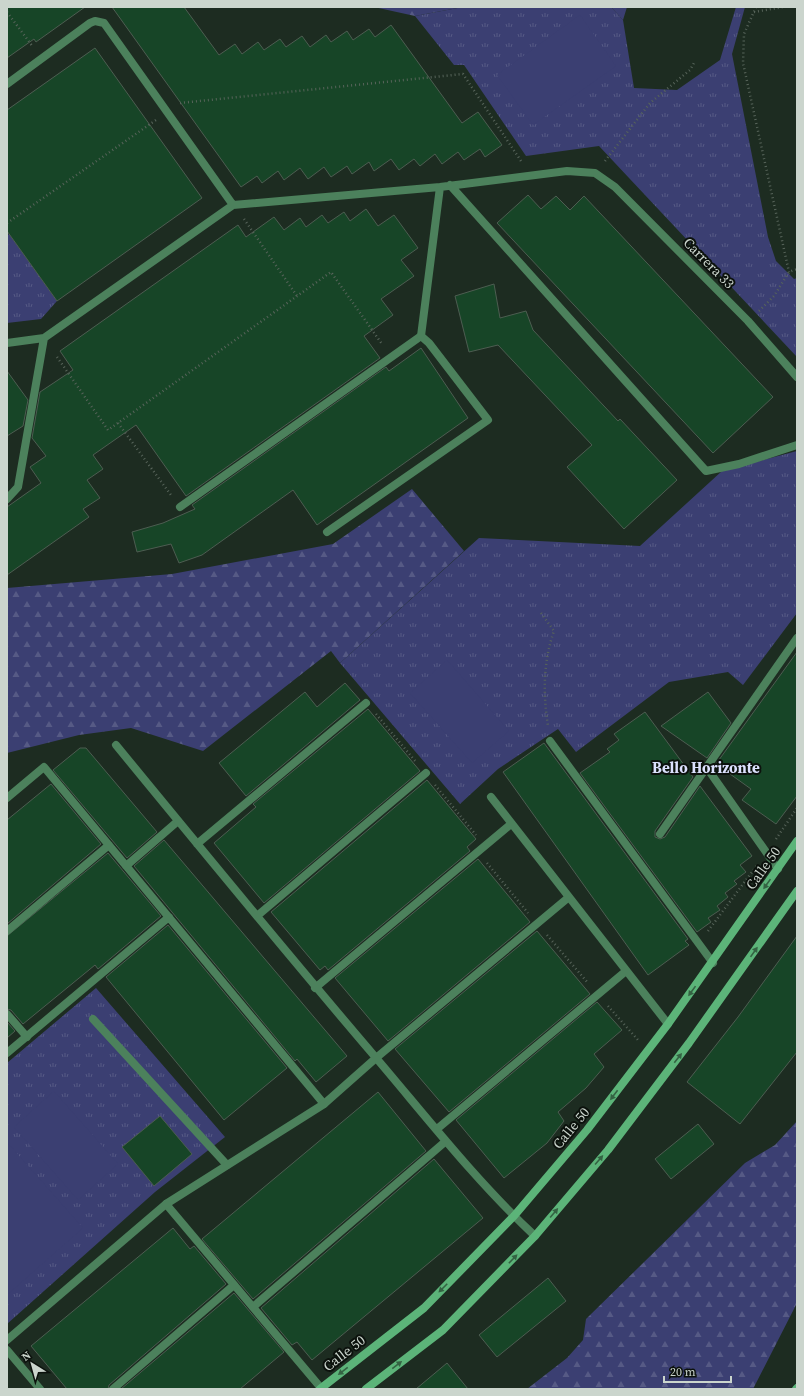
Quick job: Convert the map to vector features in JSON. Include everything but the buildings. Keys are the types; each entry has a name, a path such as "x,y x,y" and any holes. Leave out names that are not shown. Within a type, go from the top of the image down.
{"main road":[{"name":"Calle 50","path":"320,1388 424,1308 514,1216 587,1130 668,1024 797,841"},
{"path":"366,1389 443,1330 535,1236 608,1150 690,1043 797,891"}],"street":[{"path":"7,84 90,23 96,21 104,23 233,205"},
{"path":"7,343 44,338 233,205 440,187 567,171 595,173"},
{"name":"Carrera 33","path":"595,173 614,187 748,320 797,378"},
{"path":"450,185 706,471 739,464 797,445"},
{"path":"180,507 421,336 440,187"},
{"path":"327,532 488,420 429,343 421,336"},
{"path":"7,499 18,487 44,338"},
{"path":"660,834 797,638"},
{"path":"197,844 366,702"},
{"path":"550,740 713,962"},
{"path":"116,745 315,988 436,1129 514,1216 535,1236"},
{"path":"7,798 44,767 324,1104"},
{"path":"707,768 778,869"},
{"path":"257,916 426,773"},
{"path":"491,797 668,1024"},
{"path":"126,866 178,821"},
{"path":"315,988 511,824"},
{"path":"7,931 109,845"},
{"path":"7,1340 166,1204 324,1104 376,1058 569,897"},
{"path":"7,1053 169,917"},
{"path":"436,1129 598,995 626,970"},
{"path":"7,1014 27,1037"},
{"path":"93,1019 227,1165"},
{"path":"253,1306 446,1140"},
{"path":"166,1204 253,1306 320,1388"},
{"path":"114,1389 234,1285"},
{"path":"7,1350 40,1389"}],"path":[{"path":"756,7 744,34 743,63 789,272"},
{"path":"754,12 783,7"},
{"path":"7,12 42,59"},
{"path":"595,173 650,103 690,70 695,61"},
{"path":"7,223 165,108 462,74 530,175"},
{"path":"233,205 297,296"},
{"path":"748,320 774,296 789,272 797,269"},
{"path":"44,338 108,430 331,272 392,358"},
{"path":"118,423 180,507"},
{"path":"541,613 554,631 547,651 544,702 550,740"},
{"path":"699,944 797,808"},
{"path":"478,852 598,995 648,1050"}],"green space":[{"path":"374,7 463,7 415,16"},
{"path":"463,7 611,7 623,20 634,88 677,90 720,60 736,7 745,7 732,54 768,237 776,261 794,279 797,278 797,357 599,146 526,156 464,65 454,65 415,16"},
{"path":"611,7 627,7 623,20"},
{"path":"580,15 616,66 533,125 497,75"},
{"path":"7,234 10,235 57,301 41,319 7,323"},
{"path":"797,451 797,613 743,685 728,672 669,682 576,752 558,729 498,769 460,804 340,663 479,538 640,546 722,471"},
{"path":"412,489 464,551 340,663 331,651 203,751 131,728 79,735 7,753 7,588 172,574 333,544"},
{"path":"447,660 509,731 472,763 410,693"},
{"path":"96,988 225,1137 155,1192 7,1324 7,1063"},
{"path":"54,1091 118,1164 78,1200 14,1127"},
{"path":"797,1121 797,1303 753,1389 527,1389 567,1358 583,1340 586,1319 745,1163 775,1145"},
{"path":"7,1142 83,1228 7,1295"}],"district":[{"name":"Bello Horizonte","path":"706,768"}]}
